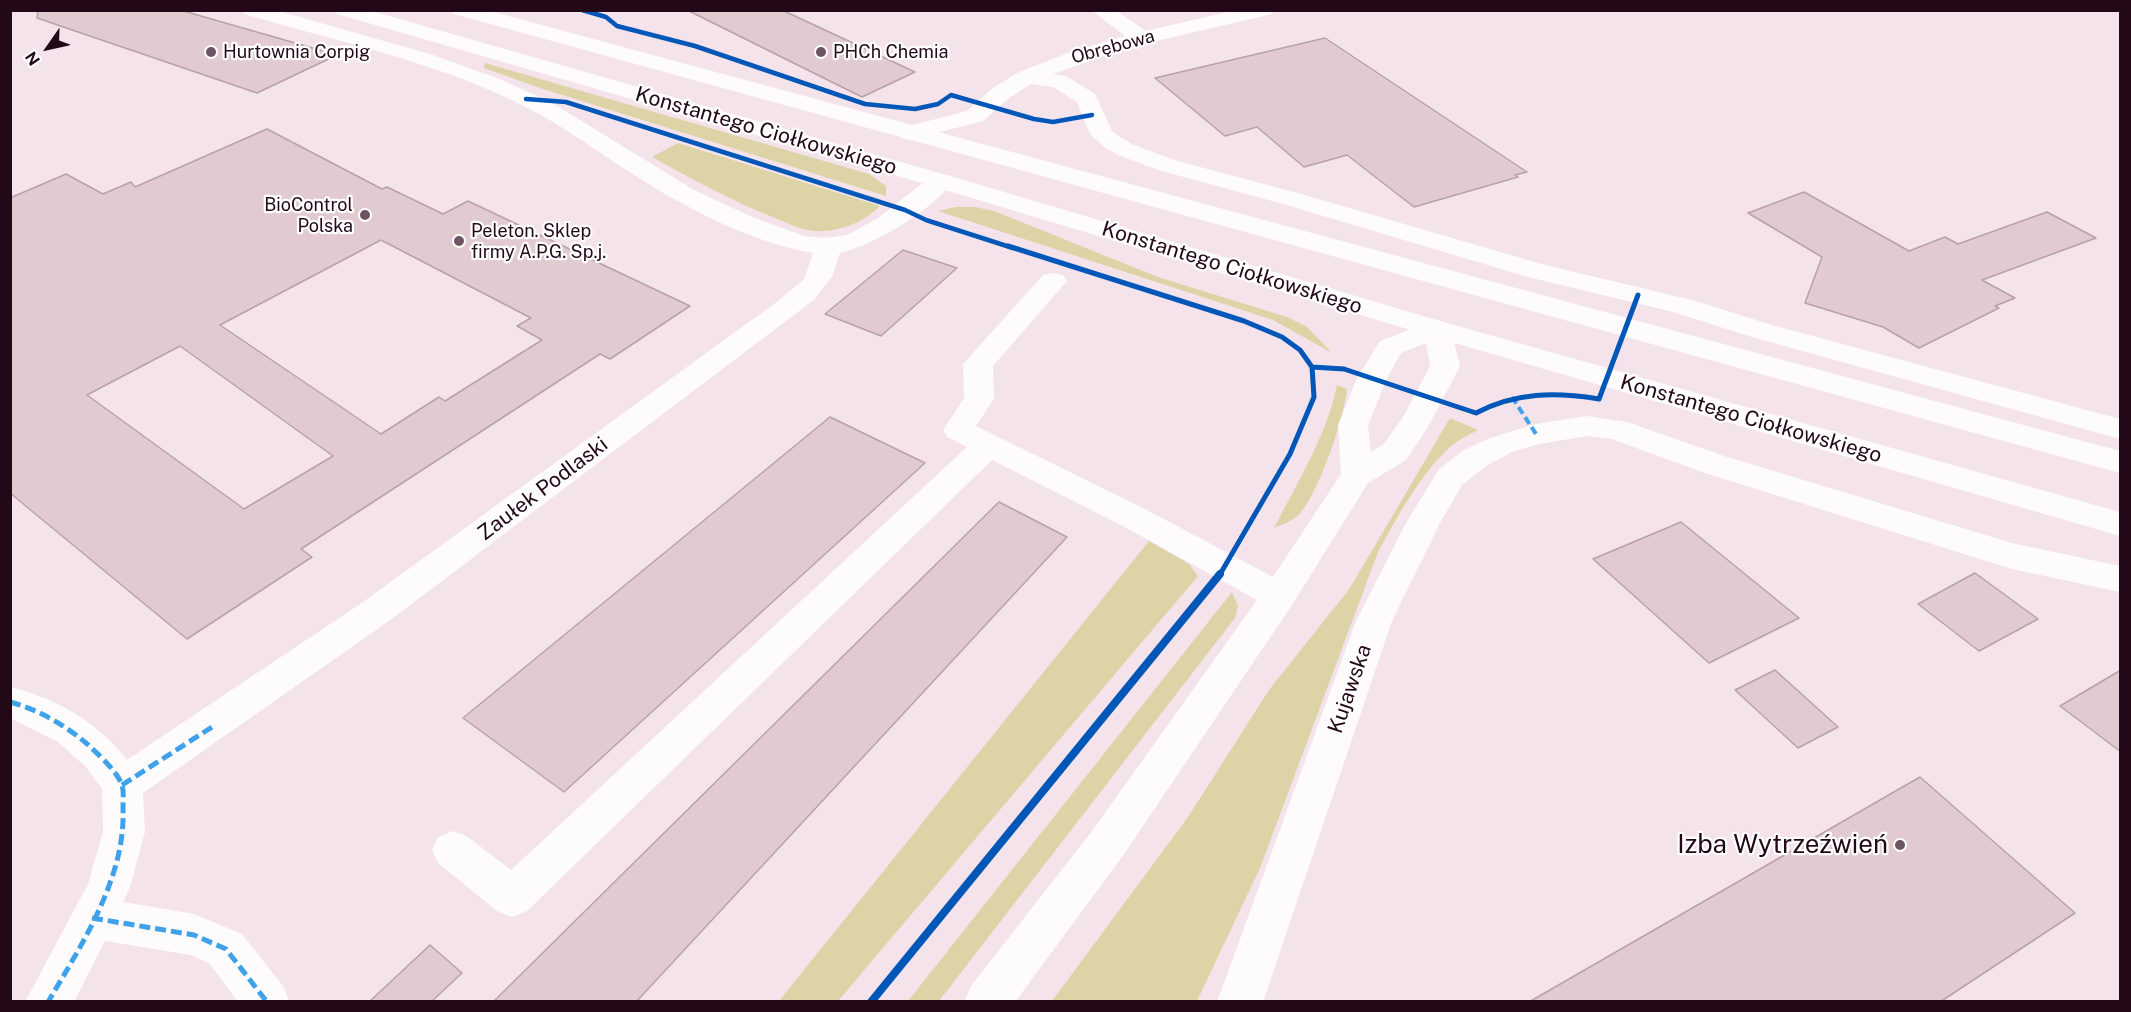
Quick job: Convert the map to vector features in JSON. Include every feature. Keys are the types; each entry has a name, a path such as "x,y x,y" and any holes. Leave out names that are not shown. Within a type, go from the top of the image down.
{"main road":[{"path":"251,10 452,69 500,88 558,116 679,191 772,234 803,244 828,246 848,243 867,235 905,210 941,181"},
{"name":"Konstantego Ciołkowskiego","path":"344,10 941,181 1437,329 2121,524"},
{"name":"Konstantego Ciołkowskiego","path":"460,10 2121,462"},
{"path":"493,10 519,26"},
{"path":"1101,10 1142,38"},
{"name":"Obrębowa","path":"909,133 975,116 1001,93 1027,77 1075,57 1142,38 1265,10"},
{"path":"1027,77 1058,81 1073,89 1087,99 1102,134 1125,150 1166,165 1292,199 1537,271 1682,306 1762,331 2121,429"},
{"path":"975,116 986,154"},
{"name":"Zaułek Podlaski","path":"122,785 212,727 408,588 788,307 815,286 822,271 828,246"},
{"path":"1053,281 978,364 979,399 958,430 1133,517 1279,596"},
{"path":"1357,475 1353,425 1372,378 1390,347 1437,329 1464,284"},
{"path":"987,1002 1107,844 1279,596 1357,475 1395,452 1417,420 1445,366 1437,329"},
{"name":"Kujawska","path":"1250,997 1374,621 1423,523 1450,477 1475,458 1501,445 1536,434 1587,426 1616,429 1641,436 1713,464 2001,552 2121,579"},
{"path":"453,850 512,897 989,445"},
{"path":"10,702 26,706 72,731 100,755 122,785 124,832 108,887 76,954 48,1002"},
{"path":"92,918 194,935 226,950 267,1002"}],"shaded area":[{"path":"485,63 869,174 886,186 886,196 540,88 484,68"},
{"path":"678,143 880,206 866,217 841,228 823,231 799,228 728,197 652,157"},
{"path":"956,207 975,207 994,211 1158,277 1287,317 1307,327 1332,353 1273,320 938,211"},
{"path":"1337,385 1347,389 1345,403 1324,470 1299,514 1274,528 1319,440"},
{"path":"1450,418 1478,430 1450,447 1428,471 1393,524 1378,552 1260,868 1197,1001 1052,1001 1188,817 1269,690 1350,588"},
{"path":"1149,541 1189,564 1198,576 838,1001 779,1001"},
{"path":"1232,592 1238,606 1235,618 939,1001 908,1001"}],"building":[{"path":"38,10 180,10 337,55 257,93 37,18"},
{"name":"PHCh Chemia","path":"687,10 782,10 915,72 862,97"},
{"path":"1325,38 1527,172 1515,175 1518,177 1414,207 1347,155 1304,167 1257,127 1225,136 1155,78"},
{"path":"267,129 382,189 387,187 443,214 468,201 690,306 610,359 600,354 301,549 312,557 187,639 10,493 10,198 66,174 103,194 131,182 135,187","holes":["381,240 531,318 517,326 542,340 445,401 439,397 381,434 220,325","180,346 333,456 244,509 87,395"]},
{"path":"1804,192 1909,251 1945,237 1958,244 2047,212 2096,238 1982,280 2015,298 1995,306 1999,308 1919,348 1883,327 1805,303 1822,257 1748,213"},
{"path":"903,250 957,268 881,336 825,314"},
{"path":"830,417 925,463 564,792 463,718"},
{"path":"999,502 1067,537 636,1002 493,1002"},
{"path":"1681,522 1799,618 1709,663 1593,559"},
{"path":"1975,573 2038,619 1979,651 1918,604"},
{"path":"1775,670 1838,727 1798,748 1735,690"},
{"path":"2121,670 2121,752 2060,706"},
{"name":"Izba Wytrzeźwień","path":"1920,777 2075,913 1940,1002 1529,1002"},
{"path":"430,945 462,973 431,1002 369,1002"}],"marked path":[{"path":"1512,397 1536,434"},
{"path":"10,702 26,706 72,731 100,755 122,785 124,832 108,887 76,954 48,1002"},
{"path":"122,785 212,727"},
{"path":"92,918 194,935 226,949 267,1002"}],"cycle path":[{"path":"582,10 606,17 617,26 695,46 865,104 915,109 938,104 951,95 1034,119 1053,122 1092,115"},
{"path":"526,99 566,102 1244,321 1282,337 1300,350 1312,367 1314,397 1290,454 1226,567 871,1002"},
{"path":"1312,367 1344,369 1476,413 1506,400 1536,394 1567,394 1599,399 1638,295"}],"place":[{"name":"Hurtownia Corpig","path":"211,52"},
{"name":"PHCh Chemia","path":"821,52"},
{"name":"BioControl Polska","path":"365,215"},
{"name":"Peleton. Sklep firmy A.P.G. Sp.j.","path":"459,241"},
{"name":"Izba Wytrzeźwień","path":"1900,845"}]}
